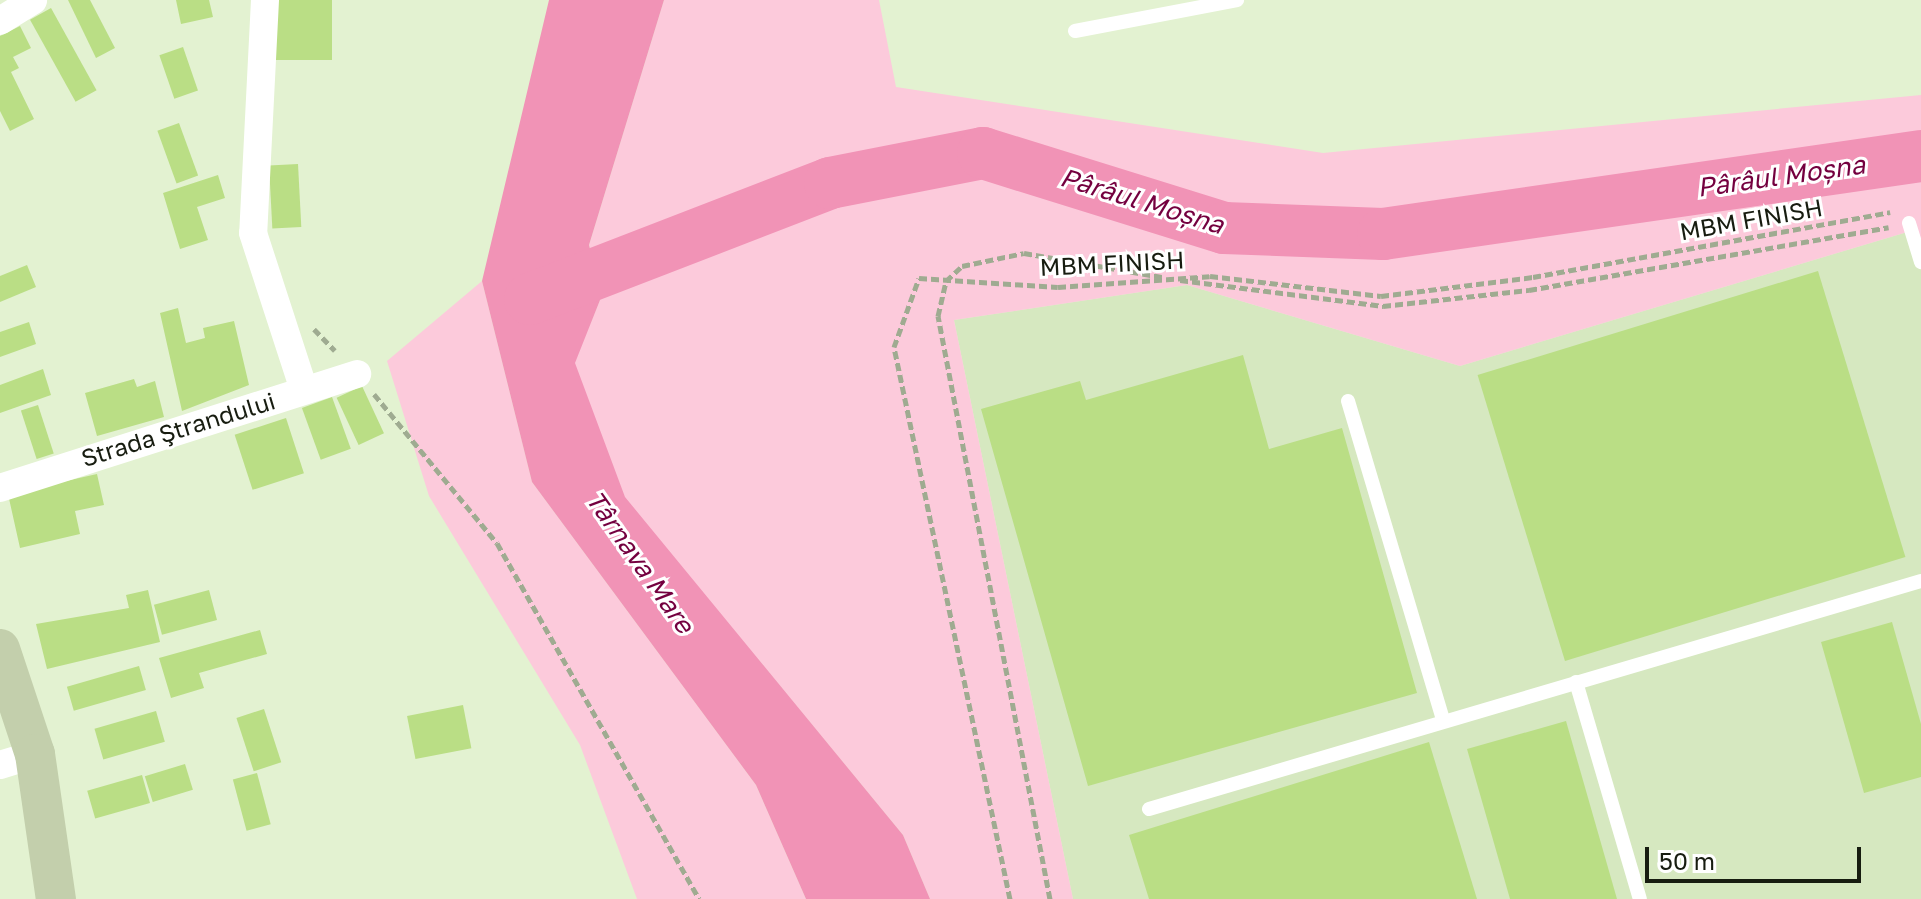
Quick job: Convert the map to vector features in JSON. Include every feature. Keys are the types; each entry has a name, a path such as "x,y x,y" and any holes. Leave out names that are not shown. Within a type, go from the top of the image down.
{"main road":[{"path":"0,649 18,760 56,899"}],"street":[{"path":"1,19 33,0"},
{"path":"265,0 253,233 304,390"},
{"name":"Strada Ştrandului","path":"0,488 357,374"}],"lane":[{"path":"1075,31 1237,0"},
{"path":"1909,223 1921,262"},
{"path":"1348,401 1443,720"},
{"path":"1149,809 1921,581"},
{"path":"1576,682 1640,899"}],"path":[{"name":"MBM FINISH","path":"1010,899 894,347 919,278 1058,287 1210,276 1381,296 1533,277 1900,211"},
{"path":"1050,899 938,316 946,281 962,266 1024,253 1281,298 1383,306 1529,290 1909,223"},
{"path":"307,321 357,374 497,543 699,899"}],"shaded area":[{"path":"664,0 879,0 896,87 1323,153 1921,95 1921,253 1914,230 1460,366 1187,285 954,320 1073,899 930,899 903,835 625,498 574,363 602,295 589,245"},
{"path":"1914,230 1921,253 1921,899 1073,899 954,320 1187,285 1460,366"},
{"path":"482,281 532,482 756,785 806,899 637,899 580,745 429,496 387,361"}],"water":[{"name":"Târnava Mare","path":"549,0 664,0 589,245 602,295 575,363 625,497 903,835 930,899 806,899 756,785 532,482 482,281"}],"building":[{"path":"68,0 90,0 115,48 96,58"},
{"path":"176,0 209,0 213,17 181,24"},
{"path":"276,0 332,0 332,60 276,60"},
{"path":"51,8 97,90 76,102 30,20"},
{"path":"20,26 31,48 13,57 19,68 11,72 34,119 10,131 0,111 0,36"},
{"path":"183,47 198,90 174,99 159,55"},
{"path":"179,123 198,176 177,183 157,131"},
{"path":"298,164 301,227 272,228 269,166"},
{"path":"218,175 225,198 197,207 208,240 180,249 163,193"},
{"path":"27,265 36,287 0,302 0,276"},
{"path":"1818,271 1905,557 1565,661 1478,375"},
{"path":"178,308 186,343 205,338 203,328 234,321 249,385 182,411 160,313"},
{"path":"29,322 36,344 0,357 0,332"},
{"path":"1243,355 1269,449 1342,428 1417,693 1088,786 981,409 1080,381 1086,400"},
{"path":"43,369 51,395 0,413 0,385"},
{"path":"134,379 137,387 155,381 164,417 97,436 85,393"},
{"path":"362,386 384,433 359,445 337,398"},
{"path":"332,397 351,449 321,460 302,408"},
{"path":"38,405 54,454 37,459 21,411"},
{"path":"286,418 304,473 253,490 235,435"},
{"path":"97,474 104,505 75,511 80,534 20,548 8,494"},
{"path":"148,590 160,642 47,669 36,624 129,608 126,595"},
{"path":"209,590 217,620 162,635 154,605"},
{"path":"1892,622 1921,724 1921,777 1864,793 1821,642"},
{"path":"260,630 267,654 199,673 204,688 171,698 159,658"},
{"path":"139,666 146,690 74,711 67,687"},
{"path":"463,705 471,748 415,759 407,716"},
{"path":"264,709 281,762 254,771 236,718"},
{"path":"156,711 165,742 103,759 94,729"},
{"path":"1566,721 1617,899 1510,899 1467,749"},
{"path":"1429,742 1477,899 1149,899 1129,835"},
{"path":"185,764 193,790 153,802 145,776"},
{"path":"257,773 271,824 247,831 233,779"},
{"path":"142,775 150,803 95,819 87,791"}],"waterway":[{"name":"Pârâul Moșna","path":"530,299 830,183 983,153 1224,228 1383,234 1921,156"}]}
